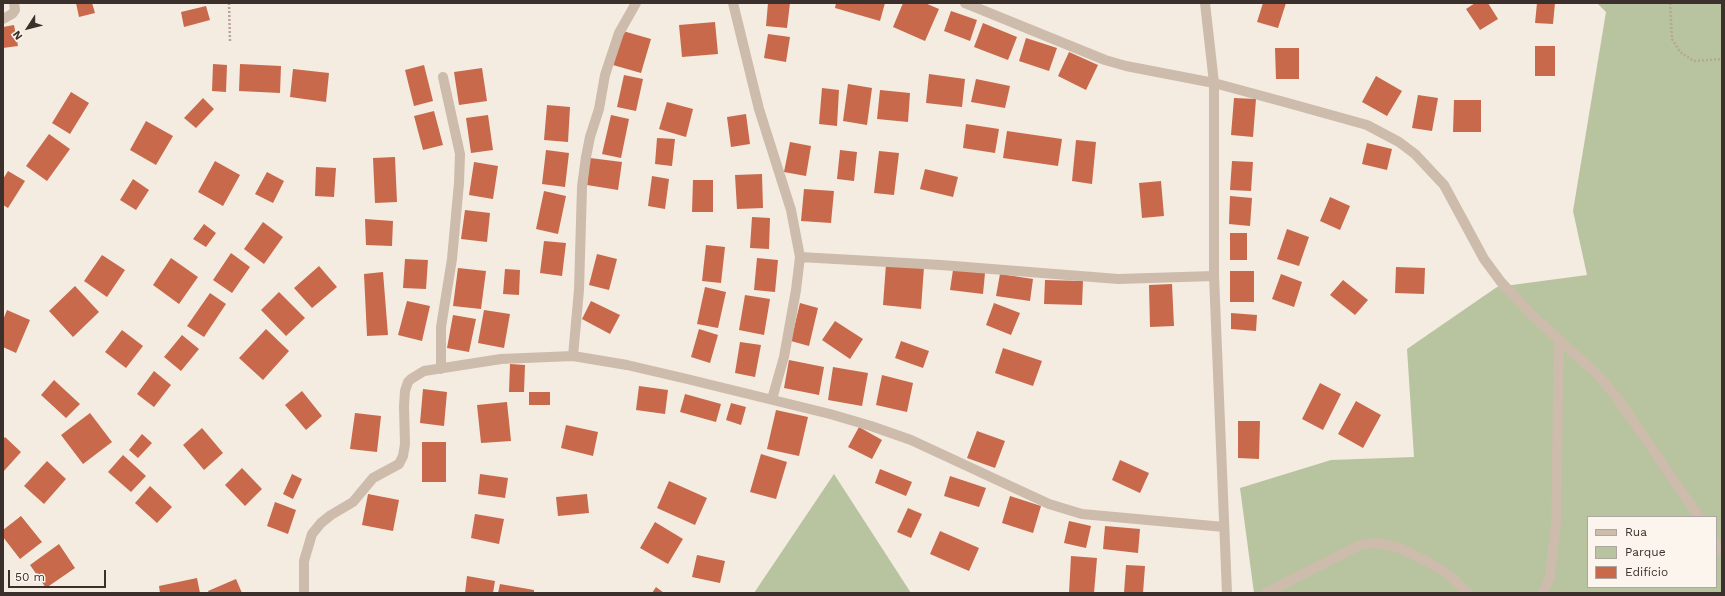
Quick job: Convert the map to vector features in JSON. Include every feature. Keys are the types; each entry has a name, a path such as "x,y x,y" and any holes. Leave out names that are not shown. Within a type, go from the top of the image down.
{"street":[{"path":"3,19 12,14 15,10 14,3"},
{"path":"573,356 579,283 582,187 586,157 590,137 599,109 605,75 619,33 636,3"},
{"path":"733,3 759,109 791,210 800,257 796,290 784,357 772,399"},
{"path":"966,3 1105,60 1126,66 1214,83 1367,125 1399,142 1414,154 1444,186 1484,259 1501,282 1534,317 1598,375 1618,399 1698,516"},
{"path":"1205,3 1214,83 1214,276 1227,593"},
{"path":"441,368 441,327 452,259 459,183 460,154 443,77"},
{"path":"800,257 941,265 1118,279 1214,276"},
{"path":"1543,593 1550,577 1556,523 1559,340"},
{"path":"304,593 304,562 312,534 321,523 331,515 354,502 373,478 399,464 403,456 405,444 404,406 408,382 419,373 441,368 501,359 573,356 627,365 830,414 911,440 1049,504 1082,514 1224,527"},
{"path":"1266,593 1360,545 1376,542 1400,548 1424,560 1448,574 1468,593"}],"path":[{"path":"229,3 230,42"},
{"path":"1670,3 1672,39 1680,52 1694,61 1722,59"}],"green space":[{"path":"1597,3 1722,3 1722,593 1254,593 1240,488 1331,460 1414,457 1407,349 1497,287 1587,275 1573,211 1606,12"},
{"path":"834,474 911,593 754,593"}],"building":[{"path":"76,3 92,3 95,13 79,17"},
{"path":"768,3 790,3 787,28 766,26"},
{"path":"836,3 885,3 880,21 835,8"},
{"path":"903,3 925,3 939,9 925,41 893,27"},
{"path":"1263,3 1286,3 1278,28 1257,22"},
{"path":"1475,3 1488,3 1498,19 1480,30 1466,9"},
{"path":"1537,3 1555,3 1553,24 1535,23"},
{"path":"206,6 210,20 184,27 181,12"},
{"path":"951,11 977,20 970,41 944,31"},
{"path":"715,22 718,54 682,57 679,25"},
{"path":"983,23 1017,37 1008,60 974,47"},
{"path":"14,25 18,46 3,48 3,27"},
{"path":"623,31 651,39 641,73 613,65"},
{"path":"768,34 790,37 786,62 764,58"},
{"path":"1026,38 1057,48 1049,71 1019,61"},
{"path":"1535,46 1555,46 1555,76 1535,76"},
{"path":"1275,48 1299,48 1299,79 1276,79"},
{"path":"1069,52 1098,65 1086,90 1058,76"},
{"path":"213,64 227,65 226,92 212,91"},
{"path":"240,64 281,66 280,93 239,91"},
{"path":"424,65 433,101 414,106 405,70"},
{"path":"482,68 487,101 459,105 454,72"},
{"path":"293,69 329,73 326,102 290,97"},
{"path":"929,74 965,79 962,107 926,103"},
{"path":"624,75 643,79 636,111 617,107"},
{"path":"1376,76 1402,91 1387,116 1362,102"},
{"path":"976,79 1010,86 1005,108 971,102"},
{"path":"848,84 872,88 867,125 843,121"},
{"path":"822,88 839,90 837,126 819,124"},
{"path":"880,90 910,93 908,122 877,119"},
{"path":"71,92 89,103 70,134 52,123"},
{"path":"1418,95 1438,98 1432,131 1412,128"},
{"path":"203,98 214,109 196,128 184,118"},
{"path":"1234,98 1256,99 1253,137 1231,135"},
{"path":"1454,100 1481,100 1481,132 1453,132"},
{"path":"667,102 693,109 686,137 659,129"},
{"path":"547,105 570,107 568,142 544,140"},
{"path":"434,111 443,145 423,150 414,116"},
{"path":"746,114 750,144 731,147 727,117"},
{"path":"488,115 493,150 471,153 466,118"},
{"path":"611,115 629,119 621,158 602,154"},
{"path":"146,121 173,136 156,165 130,150"},
{"path":"966,124 999,129 995,153 963,148"},
{"path":"1007,131 1062,139 1058,166 1003,158"},
{"path":"49,134 70,149 47,181 26,166"},
{"path":"657,138 675,139 672,166 655,164"},
{"path":"1076,140 1096,142 1092,184 1072,181"},
{"path":"790,142 811,146 806,176 784,172"},
{"path":"1367,143 1392,149 1387,170 1362,164"},
{"path":"546,150 569,153 565,187 542,184"},
{"path":"840,150 857,152 854,181 837,179"},
{"path":"879,151 899,153 894,195 874,193"},
{"path":"395,157 397,202 375,203 373,158"},
{"path":"590,158 622,162 618,190 587,185"},
{"path":"215,161 240,175 223,206 198,192"},
{"path":"1232,161 1253,162 1251,191 1230,190"},
{"path":"474,162 498,166 493,199 469,195"},
{"path":"316,167 336,168 334,197 315,196"},
{"path":"925,169 958,177 953,197 920,189"},
{"path":"8,171 25,181 8,208 3,205 3,179"},
{"path":"267,172 284,181 273,203 255,194"},
{"path":"762,174 763,208 737,209 735,175"},
{"path":"652,176 669,179 665,209 648,206"},
{"path":"133,179 149,190 136,210 120,200"},
{"path":"693,180 713,180 713,212 692,212"},
{"path":"1161,181 1164,216 1142,218 1139,183"},
{"path":"804,189 834,191 831,223 801,221"},
{"path":"544,191 566,196 558,234 536,229"},
{"path":"1230,196 1252,198 1250,226 1229,224"},
{"path":"1330,197 1350,206 1340,230 1320,221"},
{"path":"465,210 490,213 487,242 461,239"},
{"path":"752,217 770,218 769,249 750,248"},
{"path":"365,219 393,221 392,246 366,245"},
{"path":"263,222 283,237 264,264 244,249"},
{"path":"204,224 216,233 206,247 193,239"},
{"path":"1287,229 1309,237 1299,266 1277,259"},
{"path":"1230,233 1247,233 1247,260 1230,260"},
{"path":"544,241 566,243 562,276 540,273"},
{"path":"706,245 725,247 721,283 702,281"},
{"path":"231,253 250,267 232,293 213,280"},
{"path":"597,254 617,259 609,290 589,285"},
{"path":"102,255 125,270 107,297 84,281"},
{"path":"171,258 198,277 179,304 153,285"},
{"path":"757,258 778,260 775,292 754,290"},
{"path":"405,259 428,260 426,289 403,288"},
{"path":"886,264 924,267 921,309 883,305"},
{"path":"319,266 337,287 312,308 294,288"},
{"path":"1396,267 1425,268 1424,294 1395,293"},
{"path":"458,268 486,271 481,309 453,306"},
{"path":"505,269 520,270 519,295 503,294"},
{"path":"953,270 985,273 983,294 950,290"},
{"path":"1230,271 1254,271 1254,302 1230,302"},
{"path":"383,272 388,335 367,336 364,274"},
{"path":"1000,274 1033,279 1030,301 996,296"},
{"path":"1281,274 1302,282 1294,307 1272,299"},
{"path":"1045,280 1083,281 1082,305 1044,304"},
{"path":"1343,280 1368,300 1355,315 1330,295"},
{"path":"1172,284 1174,326 1150,327 1149,285"},
{"path":"75,286 99,312 73,337 49,311"},
{"path":"705,287 726,292 718,328 697,324"},
{"path":"279,292 305,318 286,336 261,310"},
{"path":"210,293 226,304 204,337 187,326"},
{"path":"745,295 770,299 764,335 739,330"},
{"path":"407,301 430,306 422,341 398,335"},
{"path":"591,301 620,315 610,334 582,319"},
{"path":"800,303 818,308 809,346 791,341"},
{"path":"994,303 1020,313 1011,335 986,325"},
{"path":"7,310 30,320 16,353 3,347 3,320"},
{"path":"484,310 510,314 504,348 478,343"},
{"path":"1231,313 1257,315 1256,331 1231,329"},
{"path":"453,315 476,319 469,352 447,348"},
{"path":"835,321 863,339 850,359 822,340"},
{"path":"266,329 289,351 263,380 239,358"},
{"path":"699,329 718,335 710,363 691,357"},
{"path":"122,330 143,346 126,368 105,352"},
{"path":"182,335 199,349 181,371 164,357"},
{"path":"901,341 929,351 923,368 895,358"},
{"path":"740,342 761,345 755,377 735,373"},
{"path":"1003,348 1042,361 1033,386 995,373"},
{"path":"789,360 824,367 819,395 784,388"},
{"path":"510,364 525,365 524,392 509,392"},
{"path":"833,367 868,373 862,406 828,400"},
{"path":"154,371 171,385 154,407 137,394"},
{"path":"882,375 913,383 907,412 876,405"},
{"path":"54,380 80,404 66,418 41,395"},
{"path":"1320,383 1341,394 1323,430 1302,419"},
{"path":"639,386 668,390 665,414 636,410"},
{"path":"423,389 447,392 444,426 420,423"},
{"path":"302,391 322,416 306,430 285,405"},
{"path":"529,392 550,392 550,405 529,405"},
{"path":"685,394 721,404 716,422 680,412"},
{"path":"1356,401 1381,415 1363,448 1338,434"},
{"path":"507,402 511,441 481,443 477,405"},
{"path":"731,403 746,407 741,425 726,420"},
{"path":"776,410 808,417 799,456 767,449"},
{"path":"90,413 112,442 83,464 61,435"},
{"path":"355,413 381,416 377,452 350,449"},
{"path":"1238,421 1260,421 1259,459 1238,458"},
{"path":"566,425 598,432 593,456 561,448"},
{"path":"859,427 882,440 872,459 848,447"},
{"path":"202,428 223,453 204,470 183,445"},
{"path":"977,431 1005,441 995,468 967,458"},
{"path":"142,434 152,443 138,458 129,450"},
{"path":"5,437 21,452 3,472 3,440"},
{"path":"422,442 446,442 446,482 422,482"},
{"path":"761,454 787,462 776,499 750,492"},
{"path":"123,455 146,476 131,492 108,472"},
{"path":"1120,460 1149,473 1140,493 1112,480"},
{"path":"47,461 66,479 44,504 24,486"},
{"path":"242,468 262,489 245,506 225,485"},
{"path":"880,469 912,482 906,496 875,483"},
{"path":"292,474 302,479 293,499 283,494"},
{"path":"480,474 508,478 505,498 478,494"},
{"path":"950,476 986,488 979,507 944,496"},
{"path":"669,481 707,498 695,525 657,508"},
{"path":"150,486 172,507 157,523 135,503"},
{"path":"368,494 399,500 393,531 362,525"},
{"path":"587,494 589,513 558,516 556,497"},
{"path":"1010,496 1041,506 1033,533 1002,523"},
{"path":"275,502 296,510 288,534 267,526"},
{"path":"908,508 922,514 911,538 897,532"},
{"path":"475,514 504,519 499,544 471,538"},
{"path":"21,516 42,542 20,559 3,537 3,530"},
{"path":"1069,521 1091,526 1086,548 1064,543"},
{"path":"655,522 683,539 668,564 640,548"},
{"path":"1105,526 1140,529 1138,553 1103,549"},
{"path":"940,531 979,548 969,571 930,554"},
{"path":"59,544 75,568 46,588 30,565"},
{"path":"697,555 725,561 720,583 692,577"},
{"path":"1071,556 1097,558 1094,593 1069,593"},
{"path":"1126,565 1145,566 1143,593 1124,593"},
{"path":"467,576 495,581 493,593 465,593"},
{"path":"197,578 200,593 160,593 159,586"},
{"path":"236,579 242,593 209,593 208,591"},
{"path":"500,584 534,590 534,593 498,593"},
{"path":"656,587 664,593 652,593"}]}
